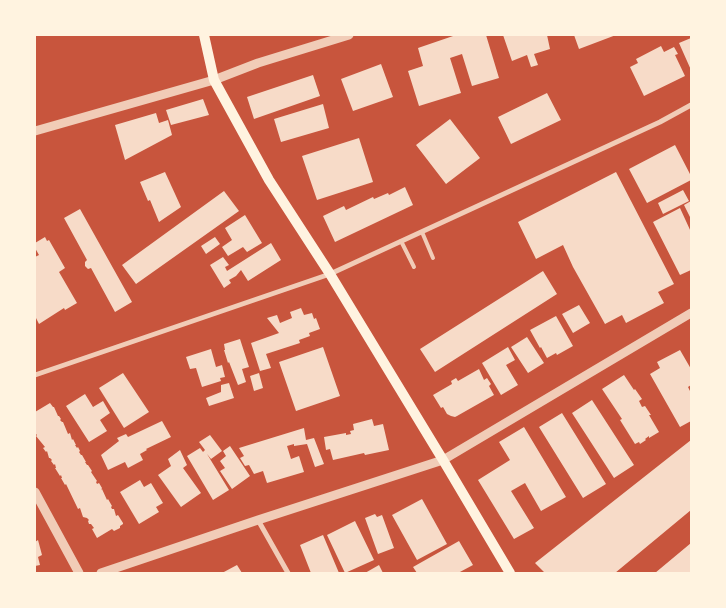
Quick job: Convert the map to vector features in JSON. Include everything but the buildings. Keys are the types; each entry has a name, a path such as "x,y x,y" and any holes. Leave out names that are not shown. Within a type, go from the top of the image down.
{"main road":[{"path":"204,35 214,80 269,180 330,274 510,573"}],"street":[{"path":"35,131 214,80 258,63 349,35"},
{"path":"35,375 330,274 652,126 691,105"},
{"path":"102,573 443,460 691,313"},
{"path":"35,492 79,573"},
{"path":"258,520 288,573"}],"lane":[{"path":"422,232 433,258"},
{"path":"401,241 414,267"}]}
